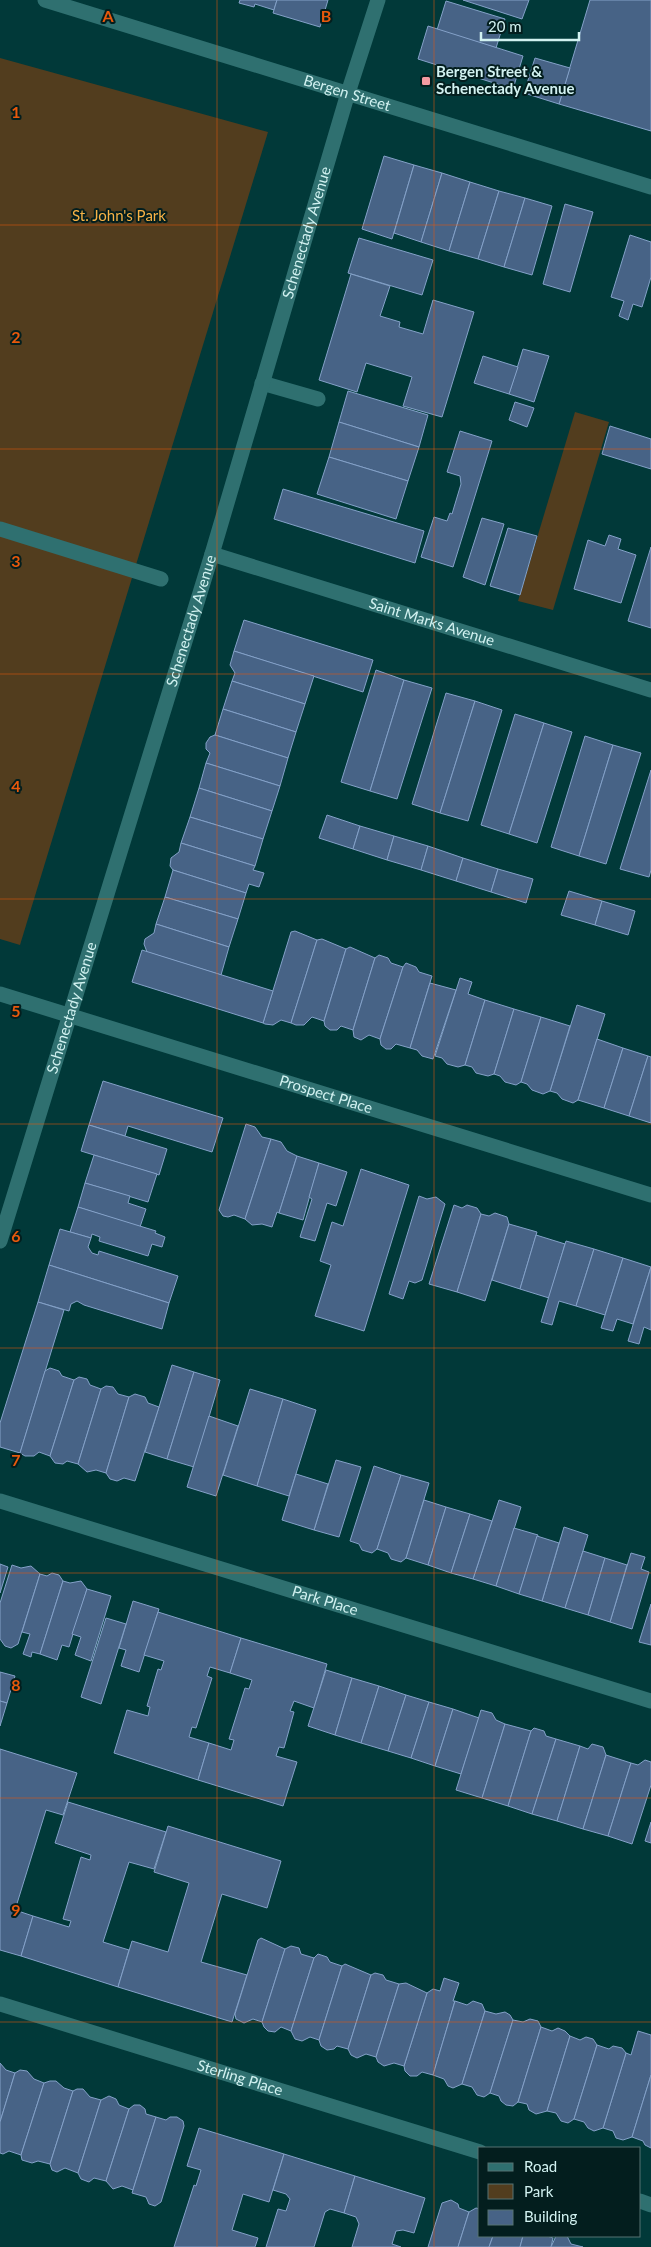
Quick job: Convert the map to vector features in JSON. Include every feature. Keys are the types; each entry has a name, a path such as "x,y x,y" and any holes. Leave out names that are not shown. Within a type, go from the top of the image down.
{"street":[{"name":"Bergen Street","path":"45,0 651,187"},
{"name":"Schenectady Avenue","path":"0,1241 212,554 348,93 378,0"},
{"path":"262,383 318,399"},
{"path":"0,529 161,579"},
{"name":"Saint Marks Avenue","path":"212,554 651,690"},
{"name":"Prospect Place","path":"0,994 651,1195"},
{"name":"Park Place","path":"0,1501 651,1701"},
{"name":"Sterling Place","path":"0,2004 478,2151"}],"green space":[{"name":"St. John's Park","path":"0,58 268,132 20,945 0,939"},
{"path":"575,412 609,422 553,610 518,601"}],"building":[{"path":"240,0 277,0 274,10 255,4 254,7 239,3"},
{"path":"277,0 328,0 320,27 273,13"},
{"path":"463,0 529,0 522,19"},
{"path":"590,0 651,0 651,131 559,104"},
{"path":"446,1 505,19 496,48 437,30"},
{"path":"428,26 523,56 513,89 418,59"},
{"path":"535,58 570,68 559,104 524,93"},
{"path":"384,156 414,165 392,239 362,229"},
{"path":"414,165 442,173 421,242 394,233"},
{"path":"442,173 470,182 449,251 421,242"},
{"path":"470,182 499,191 478,259 449,251"},
{"path":"499,191 525,198 504,267 478,259"},
{"path":"525,198 552,206 532,275 504,267"},
{"path":"565,204 593,212 570,292 543,284"},
{"path":"630,235 651,242 651,277 642,307 633,304 628,320 619,316 624,301 611,297"},
{"path":"359,238 433,260 422,295 348,273"},
{"path":"351,274 390,286 380,316 400,322 399,327 423,334 433,300 474,312 442,417 403,406 412,377 366,363 357,392 319,380"},
{"path":"523,349 549,356 534,402 509,394"},
{"path":"483,356 518,367 509,394 474,383"},
{"path":"348,391 428,415 419,447 339,422"},
{"path":"515,402 534,408 527,427 509,420"},
{"path":"339,422 419,447 408,481 329,457"},
{"path":"610,426 651,439 651,469 602,454"},
{"path":"460,431 492,441 453,567 421,557 434,517 447,521 450,513 452,514 461,484 460,476 447,472"},
{"path":"329,457 408,481 396,519 317,494"},
{"path":"283,489 424,531 415,563 274,519"},
{"path":"482,518 504,524 485,585 463,577"},
{"path":"508,528 537,536 520,595 490,586"},
{"path":"609,535 621,539 618,549 636,555 621,603 574,589 588,540 605,546"},
{"path":"651,547 651,628 628,621"},
{"path":"244,620 373,660 363,692 234,651"},
{"path":"234,651 314,676 305,704 232,681 235,673 230,665"},
{"path":"376,670 404,680 370,791 341,782"},
{"path":"404,680 432,688 397,799 370,791"},
{"path":"232,681 305,704 296,732 223,709"},
{"path":"446,693 475,701 440,813 412,804"},
{"path":"475,701 502,710 468,821 440,813"},
{"path":"223,709 296,732 288,758 215,735"},
{"path":"515,714 544,723 509,834 481,825"},
{"path":"544,723 572,732 537,843 509,834"},
{"path":"215,735 288,758 280,786 206,763 210,753 206,749 206,743 210,737"},
{"path":"585,736 613,745 579,856 551,847"},
{"path":"613,745 641,753 606,864 579,856"},
{"path":"206,763 280,786 272,811 199,788"},
{"path":"651,770 651,870 649,877 620,869"},
{"path":"199,788 272,811 263,839 190,817"},
{"path":"327,815 360,826 353,849 319,838"},
{"path":"190,817 263,839 255,866 181,843"},
{"path":"360,826 394,836 387,860 353,849"},
{"path":"394,836 428,846 421,870 387,860"},
{"path":"181,843 255,866 253,870 264,873 259,887 249,884 246,893 173,870 170,866 171,858 179,852"},
{"path":"428,846 463,858 456,881 421,870"},
{"path":"463,858 498,869 491,892 456,881"},
{"path":"498,869 533,879 526,903 491,892"},
{"path":"173,870 246,893 238,919 165,897"},
{"path":"569,891 602,901 595,925 561,915"},
{"path":"165,897 238,919 229,947 156,924"},
{"path":"602,901 635,911 628,935 595,925"},
{"path":"156,924 229,947 221,975 147,952 144,944 145,939 154,933"},
{"path":"295,931 317,940 291,1023 281,1020 273,1025 265,1024 263,1023 291,932"},
{"path":"322,939 346,949 324,1021 312,1017 304,1025 296,1025 291,1023 317,940"},
{"path":"350,947 375,958 353,1030 341,1026 337,1030 330,1030 325,1026 324,1021 346,949"},
{"path":"142,950 273,991 263,1023 132,982"},
{"path":"379,955 388,958 391,963 403,967 380,1039 369,1035 361,1040 354,1037 353,1030 375,958"},
{"path":"406,963 416,967 419,972 432,976 410,1048 396,1044 391,1049 386,1049 381,1045 380,1039 403,967"},
{"path":"460,978 472,982 468,994 485,1000 465,1065 458,1067 447,1064 442,1058 435,1056"},
{"path":"430,983 456,990 433,1059 422,1056 417,1050 410,1048"},
{"path":"485,1000 514,1009 494,1074 488,1076 476,1073 472,1067 465,1065"},
{"path":"577,1005 605,1014 578,1100 573,1103 562,1099 557,1093 550,1091"},
{"path":"514,1009 541,1017 521,1082 516,1085 505,1082 500,1076 494,1074"},
{"path":"541,1017 570,1026 550,1091 543,1094 532,1090 527,1084 521,1082"},
{"path":"597,1039 623,1048 604,1108 578,1100"},
{"path":"623,1048 648,1056 629,1116 604,1108"},
{"path":"648,1056 651,1057 651,1123 629,1116"},
{"path":"103,1081 223,1118 212,1152 128,1126 125,1136 89,1125"},
{"path":"246,1124 255,1127 262,1137 271,1139 245,1219 234,1215 223,1216 219,1210"},
{"path":"89,1125 167,1149 159,1175 81,1151"},
{"path":"271,1139 281,1142 287,1151 297,1156 279,1213 277,1212 272,1227 262,1224 252,1225 245,1219"},
{"path":"94,1155 157,1174 148,1202 85,1183"},
{"path":"297,1156 319,1163 303,1220 279,1213"},
{"path":"319,1163 347,1172 336,1206 327,1203 315,1241 300,1237 312,1199 309,1197"},
{"path":"361,1169 409,1185 364,1331 315,1316 331,1265 320,1261 332,1222 343,1226"},
{"path":"85,1183 130,1196 128,1203 146,1209 140,1227 78,1207"},
{"path":"419,1196 427,1199 436,1197 445,1204 422,1280 415,1283 409,1281 403,1299 389,1294"},
{"path":"454,1205 462,1208 467,1205 477,1208 481,1214 457,1292 429,1284"},
{"path":"78,1207 156,1231 155,1233 165,1237 162,1247 152,1244 148,1256 99,1241 100,1237 92,1234 91,1238 70,1232"},
{"path":"495,1213 507,1217 509,1224 485,1301 457,1292 481,1214 489,1216"},
{"path":"509,1224 537,1232 520,1289 492,1280"},
{"path":"60,1229 91,1238 88,1247 92,1253 98,1255 99,1251 178,1276 169,1303 49,1265"},
{"path":"536,1235 565,1244 549,1298 520,1289"},
{"path":"566,1241 594,1249 576,1306 559,1301 552,1325 541,1322"},
{"path":"594,1249 623,1258 605,1315 576,1306"},
{"path":"623,1258 651,1267 633,1324 617,1319 613,1331 601,1328"},
{"path":"49,1265 169,1303 162,1329 84,1305 77,1301 71,1304 69,1311 38,1302"},
{"path":"651,1267 651,1330 644,1327 639,1344 628,1341"},
{"path":"38,1302 64,1310 20,1453 0,1447 0,1423"},
{"path":"172,1365 194,1372 167,1459 145,1452"},
{"path":"50,1368 59,1371 62,1376 74,1380 50,1456 39,1452 34,1456 25,1456 20,1453 45,1371"},
{"path":"194,1372 220,1380 194,1467 167,1459"},
{"path":"79,1377 87,1379 90,1385 101,1389 78,1464 67,1461 63,1464 55,1463 50,1456 74,1380"},
{"path":"106,1386 113,1387 118,1394 129,1397 106,1473 96,1470 87,1472 78,1464 101,1389"},
{"path":"250,1389 283,1399 257,1486 223,1475"},
{"path":"135,1394 145,1397 148,1403 159,1407 135,1481 124,1478 117,1481 110,1479 106,1473 129,1397"},
{"path":"283,1399 316,1410 289,1496 257,1486"},
{"path":"209,1416 238,1426 216,1496 187,1487"},
{"path":"336,1460 361,1467 339,1537 314,1530"},
{"path":"374,1466 401,1475 377,1549 372,1553 362,1550 359,1544 350,1541"},
{"path":"296,1474 328,1484 314,1530 282,1520"},
{"path":"401,1475 429,1483 406,1558 401,1562 391,1559 388,1553 377,1549"},
{"path":"424,1500 446,1507 428,1565 406,1558"},
{"path":"499,1500 521,1507 496,1586 473,1579"},
{"path":"446,1507 470,1514 451,1573 428,1565"},
{"path":"470,1514 492,1521 473,1579 451,1573"},
{"path":"564,1527 588,1535 565,1608 542,1601"},
{"path":"514,1528 538,1535 519,1594 496,1586"},
{"path":"537,1536 559,1543 542,1601 519,1594"},
{"path":"583,1551 605,1558 588,1615 565,1608"},
{"path":"631,1553 645,1557 641,1569 649,1572 632,1629 610,1622"},
{"path":"605,1558 627,1565 610,1622 588,1615"},
{"path":"0,1564 8,1567 0,1593"},
{"path":"12,1565 21,1568 31,1566 40,1574 18,1644 11,1648 5,1646 0,1639 0,1603"},
{"path":"52,1573 59,1575 63,1581 40,1654 32,1652 31,1657 23,1654 30,1634 22,1632 40,1574 47,1576"},
{"path":"63,1581 70,1583 81,1581 87,1589 69,1647 62,1645 57,1660 40,1654"},
{"path":"87,1589 111,1596 91,1661 75,1655 81,1637 72,1634"},
{"path":"133,1601 159,1609 139,1672 121,1666 126,1650 119,1648"},
{"path":"651,1604 651,1645 639,1642"},
{"path":"158,1612 241,1638 230,1673 210,1667 207,1676 212,1678 196,1728 192,1727 189,1737 209,1743 198,1780 114,1753 127,1710 148,1716 150,1707 147,1706 158,1669 161,1670 164,1661 144,1655"},
{"path":"106,1618 126,1624 101,1704 81,1697"},
{"path":"241,1638 327,1664 314,1708 294,1701 290,1711 294,1712 284,1748 279,1747 276,1756 297,1762 283,1806 198,1780 209,1743 231,1750 234,1740 229,1739 245,1688 249,1689 252,1680 230,1673"},
{"path":"326,1670 352,1678 335,1735 308,1726"},
{"path":"0,1672 15,1676 7,1703 0,1701"},
{"path":"352,1678 379,1686 361,1743 335,1735"},
{"path":"379,1686 406,1695 388,1751 361,1743"},
{"path":"406,1695 429,1702 411,1758 388,1751"},
{"path":"0,1701 7,1703 0,1726"},
{"path":"429,1702 453,1709 435,1766 411,1758"},
{"path":"453,1709 479,1718 461,1774 435,1766"},
{"path":"481,1710 492,1713 496,1720 505,1724 482,1798 456,1790"},
{"path":"505,1724 531,1731 508,1806 482,1798"},
{"path":"534,1728 544,1731 546,1736 556,1739 532,1814 508,1806 531,1731"},
{"path":"556,1739 580,1746 557,1821 532,1814"},
{"path":"592,1744 603,1747 606,1755 583,1829 557,1821 580,1746 588,1749"},
{"path":"0,1749 77,1773 63,1815 46,1810 15,1910 33,1916 21,1956 0,1950"},
{"path":"606,1755 631,1763 608,1836 583,1829"},
{"path":"645,1760 651,1762 651,1785 632,1844 608,1836 631,1763 638,1765"},
{"path":"68,1802 166,1832 154,1869 129,1862 103,1942 129,1950 118,1987 21,1956 33,1916 69,1927 71,1921 63,1919 81,1857 90,1860 91,1855 55,1843"},
{"path":"651,1822 651,1843 645,1841"},
{"path":"168,1826 281,1861 267,1908 222,1894 201,1962 247,1975 232,2022 118,1987 132,1941 168,1952 189,1883 154,1872"},
{"path":"261,1938 285,1949 262,2022 253,2019 244,2023 236,2019 235,2014 258,1940"},
{"path":"291,1946 299,1948 301,1954 314,1958 291,2031 281,2027 275,2032 268,2031 262,2022 285,1949"},
{"path":"318,1954 327,1957 330,1962 342,1966 319,2040 310,2037 302,2041 295,2039 291,2031 314,1958"},
{"path":"345,1964 371,1975 348,2049 337,2046 334,2049 327,2050 321,2046 319,2040 342,1966"},
{"path":"375,1973 383,1975 386,1980 399,1984 376,2057 366,2054 357,2058 351,2055 348,2049 371,1975"},
{"path":"444,1978 459,1983 433,2075 422,2072 417,2076 410,2076 405,2071 404,2066 427,1993 433,1989 440,1991"},
{"path":"406,1983 427,1993 404,2066 394,2063 384,2066 378,2062 376,2057 399,1984"},
{"path":"455,2001 467,2005 473,2001 482,2004 485,2011 462,2084 453,2088 448,2086 444,2079 433,2075"},
{"path":"485,2011 496,2014 505,2012 513,2020 490,2093 484,2097 477,2095 472,2087 462,2084"},
{"path":"530,2019 538,2021 541,2027 518,2102 513,2106 506,2105 499,2096 490,2093 513,2020 523,2022"},
{"path":"541,2027 552,2031 558,2028 570,2036 547,2111 536,2114 529,2110 527,2104 518,2102"},
{"path":"638,2031 651,2035 651,2075 632,2137 623,2140 616,2138 613,2131 603,2128 626,2053 631,2055"},
{"path":"570,2036 580,2040 586,2037 593,2039 597,2045 574,2119 568,2123 561,2121 556,2113 547,2111"},
{"path":"597,2045 609,2049 613,2046 622,2048 626,2053 603,2128 594,2131 588,2128 584,2122 574,2119"},
{"path":"0,2063 6,2070 15,2073 0,2122"},
{"path":"20,2070 27,2071 34,2079 44,2083 21,2155 9,2151 3,2154 0,2153 0,2122 15,2073"},
{"path":"651,2075 651,2148 645,2145 643,2141 632,2137"},
{"path":"56,2081 64,2088 73,2091 50,2164 38,2161 32,2163 22,2160 21,2155 44,2083"},
{"path":"83,2089 90,2097 101,2100 78,2173 65,2168 57,2172 52,2170 50,2164 73,2091"},
{"path":"109,2096 116,2099 119,2105 129,2109 106,2181 94,2178 89,2182 81,2179 78,2173 101,2100"},
{"path":"134,2105 140,2105 145,2109 146,2114 156,2117 133,2190 122,2186 113,2189 106,2181 129,2109"},
{"path":"156,2117 166,2120 170,2117 177,2117 183,2121 184,2126 161,2202 155,2206 149,2204 146,2197 132,2193"},
{"path":"199,2128 284,2154 269,2202 243,2194 232,2230 258,2238 255,2247 174,2247 194,2185 196,2186 201,2170 187,2166"},
{"path":"284,2154 355,2176 344,2213 330,2209 325,2212 314,2247 266,2247 278,2209 286,2211 290,2199 286,2194 273,2190"},
{"path":"355,2176 425,2198 414,2233 403,2230 396,2231 392,2244 401,2247 352,2247 359,2224 356,2217 344,2213"},
{"path":"451,2200 458,2204 459,2208 469,2212 458,2247 428,2247 442,2203"},
{"path":"478,2208 478,2237 493,2237 489,2247 458,2247 469,2212"},
{"path":"493,2237 523,2237 520,2247 489,2247"},
{"path":"523,2237 553,2238 551,2247 520,2247"},
{"path":"556,2237 568,2237 571,2244 583,2247 551,2247"}],"place":[{"name":"Bergen Street & Schenectady Avenue","path":"426,81"}]}
